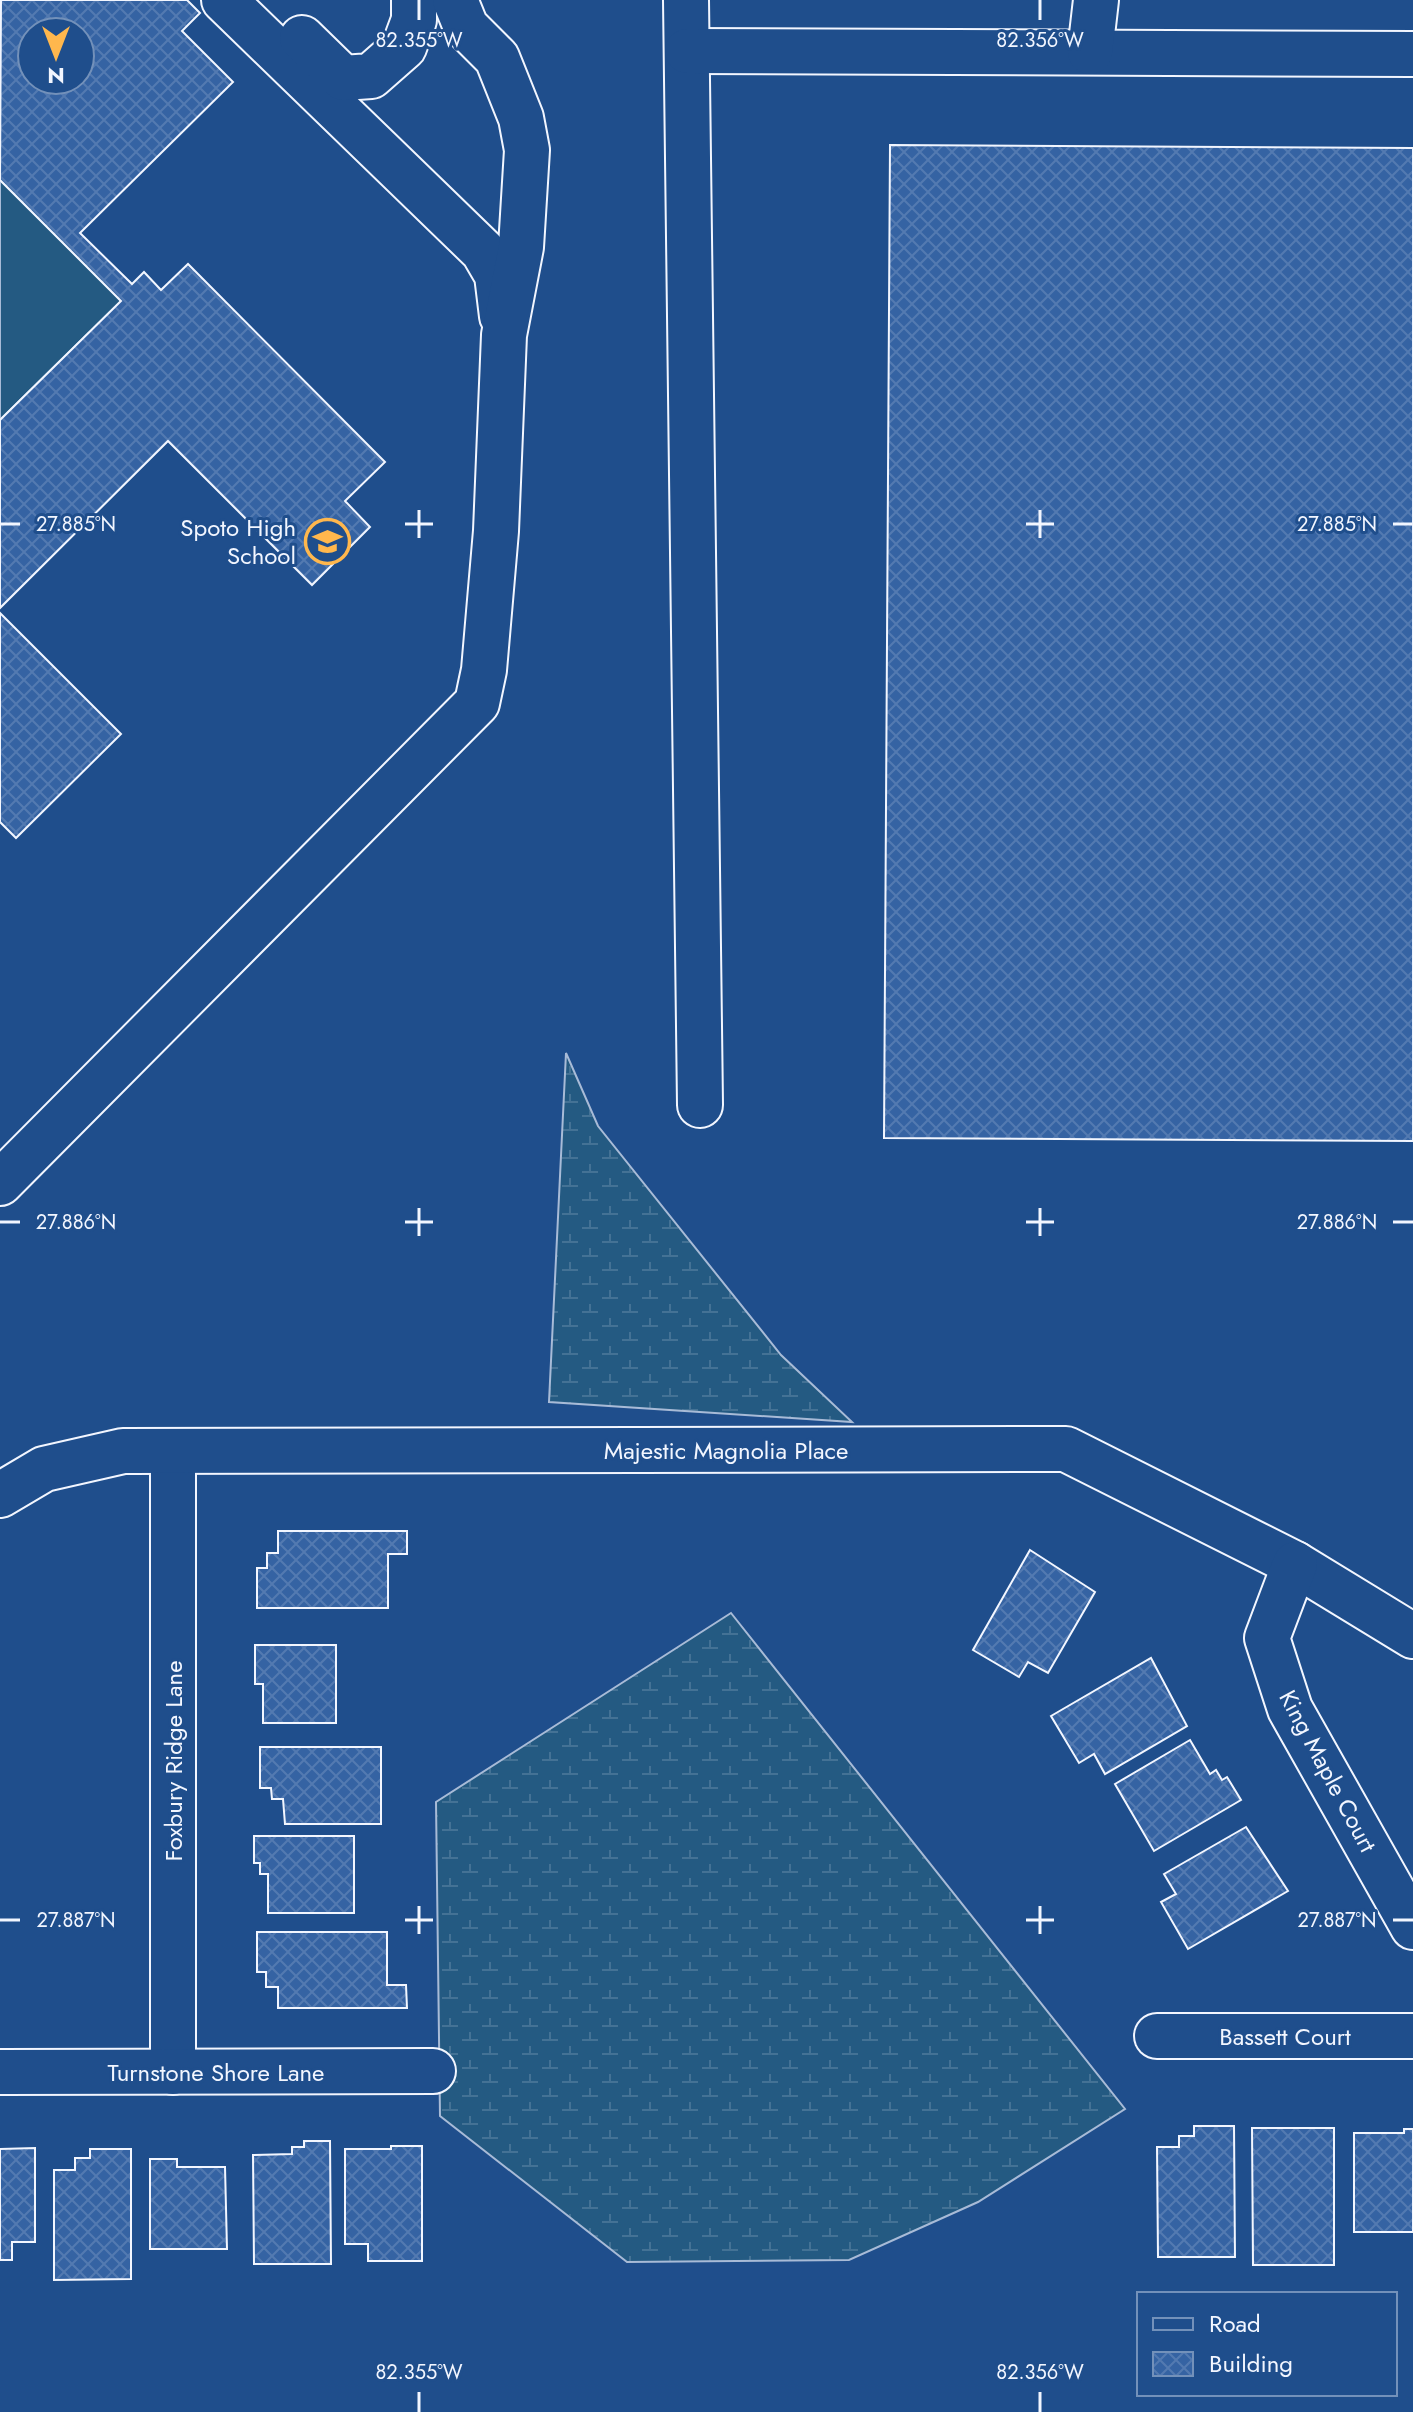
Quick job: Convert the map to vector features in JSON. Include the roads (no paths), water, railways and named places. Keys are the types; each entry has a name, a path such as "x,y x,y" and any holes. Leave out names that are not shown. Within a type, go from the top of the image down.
{"street":[{"path":"224,0 483,251 497,275 504,335"},
{"path":"261,0 343,78 371,76 404,47 414,20 414,0"},
{"path":"345,118 384,98 429,28 437,0"},
{"path":"0,1183 477,703 484,670 496,531 504,335 521,247 527,150 521,118 497,58 466,27 455,0"},
{"path":"686,0 700,1105"},
{"path":"1090,52 1096,0"},
{"path":"687,51 1413,54"},
{"name":"Majestic Magnolia Place","path":"0,1495 44,1469 123,1451 1066,1449 1295,1564 1413,1636"},
{"name":"Foxbury Ridge Lane","path":"173,1451 173,2072"},
{"name":"King Maple Court","path":"1295,1564 1267,1638 1290,1709 1413,1927"},
{"name":"Bassett Court","path":"1157,2036 1413,2036"},
{"name":"Turnstone Shore Lane","path":"0,2072 433,2071"}],"place":[{"name":"Spoto High School","path":"327,541"}]}
